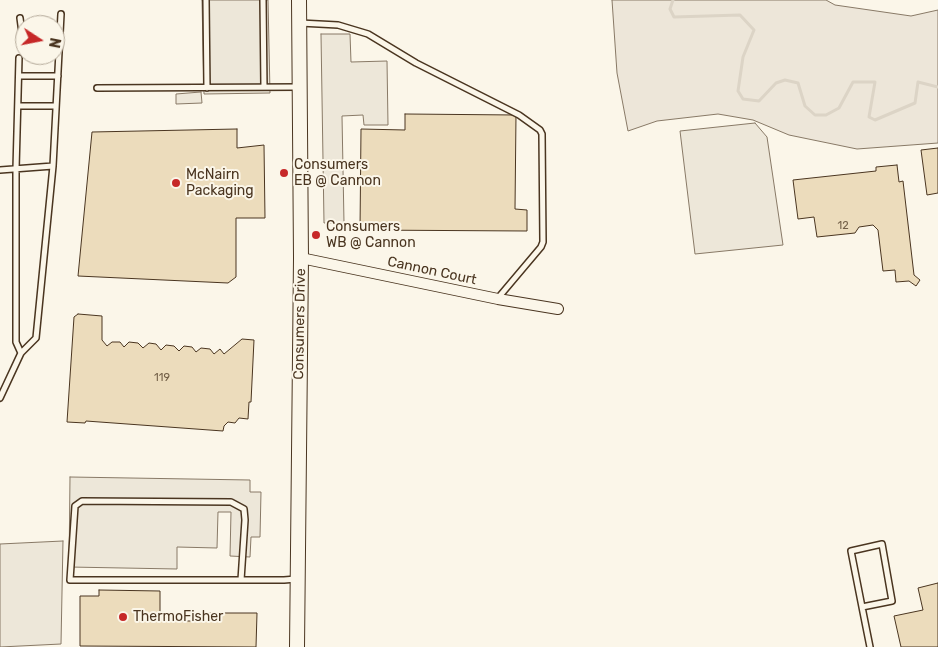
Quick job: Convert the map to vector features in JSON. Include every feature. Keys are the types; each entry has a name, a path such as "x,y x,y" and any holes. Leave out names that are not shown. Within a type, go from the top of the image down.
{"main road":[{"name":"Consumers Drive","path":"297,647 296,580 301,258 298,0"}],"street":[{"name":"Cannon Court","path":"301,258 498,299 558,309"}],"lane":[{"path":"206,0 207,88"},
{"path":"263,0 264,87"},
{"path":"299,23 338,25 368,34 416,63 519,115 540,130 542,134 542,247 498,299"},
{"path":"19,65 16,169 16,342 21,353"},
{"path":"0,398 21,353 36,338 53,166 58,65"},
{"path":"18,76 58,76"},
{"path":"97,88 299,87"},
{"path":"18,106 56,106"},
{"path":"0,170 53,166"},
{"path":"241,580 244,509 232,502 82,501 75,506 70,580 241,580 296,580"},
{"path":"862,607 892,601 882,544 850,550 870,647"}],"shaded area":[{"path":"202,0 268,0 270,93 204,94"},
{"path":"612,0 826,0 835,5 911,16 938,10 938,143 857,149 789,135 753,120 718,114 657,121 628,131 617,73"},
{"path":"321,34 350,34 351,62 387,61 388,125 364,125 363,115 342,116 344,223 324,223"},
{"path":"201,92 202,103 176,104 176,94"},
{"path":"755,123 767,137 783,245 695,254 680,131"},
{"path":"70,477 250,480 250,492 261,492 260,537 251,537 250,557 230,556 231,512 218,512 217,548 177,547 177,569 69,567"},
{"path":"63,541 61,644 0,647 0,544"}],"building":[{"path":"405,114 516,115 515,209 527,210 527,231 360,230 361,129 405,130"},
{"name":"McNairn Packaging","path":"237,129 237,148 264,145 265,218 236,218 236,277 228,283 78,276 92,132"},
{"path":"938,148 938,193 927,195 921,150"},
{"path":"897,165 899,182 903,181 914,275 920,280 916,286 909,281 896,282 895,270 883,271 878,230 873,225 859,227 855,233 817,237 814,217 798,219 793,180 876,171 876,167"},
{"path":"78,314 102,316 102,340 107,346 112,342 120,342 124,347 129,342 138,343 143,348 149,343 156,344 161,350 166,345 174,346 179,351 184,346 192,347 196,352 201,348 210,349 214,354 220,349 224,354 242,339 254,340 251,402 249,402 248,419 239,418 235,423 228,422 224,426 223,431 86,421 85,423 67,422 74,317"},
{"path":"938,583 938,647 901,647 894,616 923,610 918,588"},
{"name":"ThermoFisher","path":"99,590 160,591 160,612 165,612 165,621 196,621 196,613 257,613 256,647 80,646 80,596 99,596"}],"waterway":[{"path":"673,0 670,9 674,17 740,15 754,30 743,57 738,91 743,99 759,101 776,83 785,80 798,83 805,106 815,115 826,115 839,108 853,82 875,82 869,117 875,120 915,103 918,82 938,87"}],"place":[{"name":"Consumers EB @ Cannon","path":"284,173"},
{"name":"McNairn Packaging","path":"176,183"},
{"name":"Consumers WB @ Cannon","path":"316,235"},
{"name":"ThermoFisher","path":"123,617"}]}
